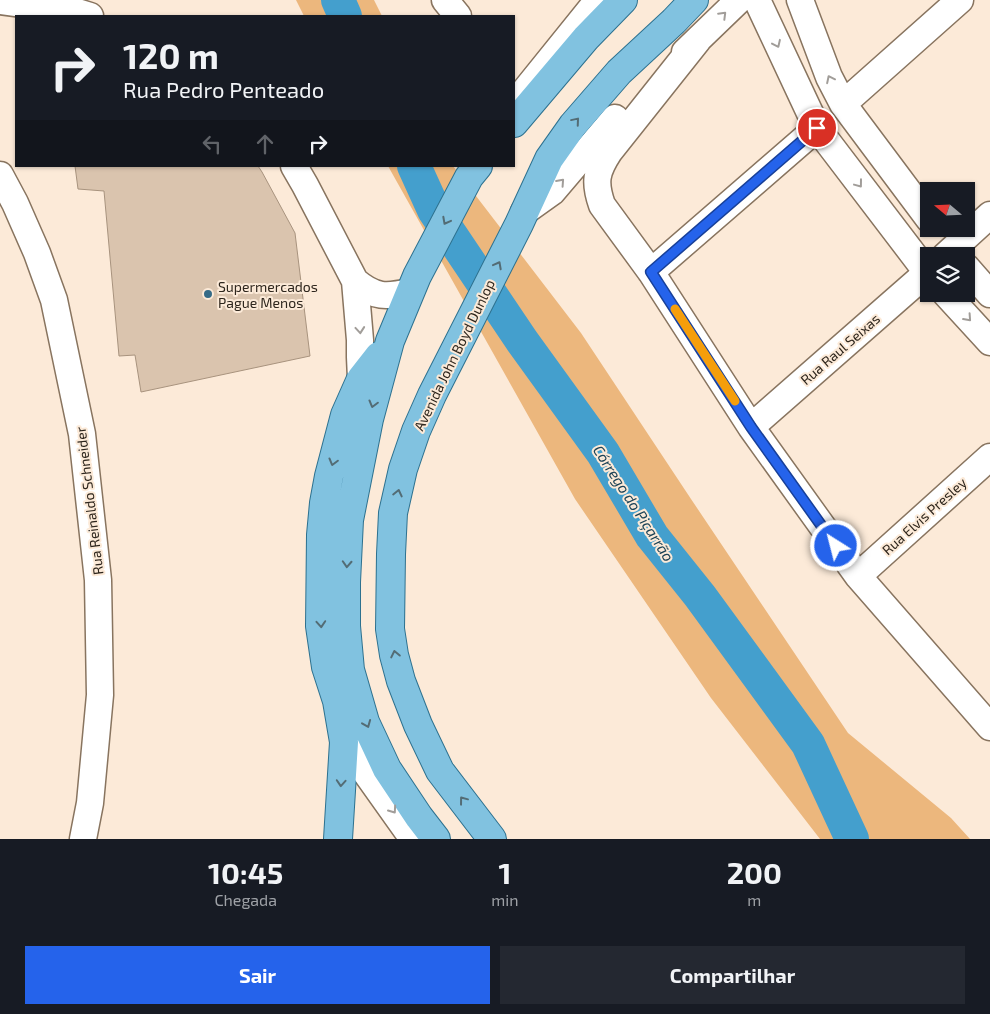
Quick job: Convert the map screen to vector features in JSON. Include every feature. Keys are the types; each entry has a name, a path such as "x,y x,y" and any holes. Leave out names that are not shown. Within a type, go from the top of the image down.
{"main road":[{"path":"515,122 586,38 623,0"},
{"name":"Avenida John Boyd Dunlop","path":"492,839 440,771 418,725 401,681 394,655 390,629 393,513 403,469 432,395 522,218 549,159 573,125 619,72 694,0"},
{"path":"436,839 387,769 366,722 350,670 346,626 346,582 350,520 369,419 390,341 414,284 473,172"},
{"path":"338,839 344,742 337,701 326,667 320,626 321,535 324,503 345,415 361,379 390,341"}],"street":[{"path":"445,0 457,15"},
{"path":"516,99 598,0"},
{"path":"522,218 552,192 638,94 698,40 738,0"},
{"path":"757,0 817,128 928,247"},
{"path":"800,0 829,77 844,104 920,207"},
{"path":"844,104 960,0"},
{"path":"2,3 74,11 87,15"},
{"path":"698,40 601,166 597,178 598,193 602,205 651,272 751,427 858,576 987,716"},
{"path":"651,272 817,128"},
{"path":"295,167 355,282 361,379"},
{"name":"Rua Reinaldo Schneider","path":"0,175 37,252 54,300 82,434 98,580 100,695 90,803 83,839"},
{"name":"Rua Raul Seixas","path":"960,247 990,215"},
{"path":"355,282 366,290 379,295 392,296 414,284"},
{"name":"Rua Raul Seixas","path":"751,427 920,284"},
{"path":"975,284 990,294"},
{"path":"953,302 990,342"},
{"name":"Rua Elvis Presley","path":"858,576 990,457"},
{"path":"344,742 413,839"}],"shaded area":[{"path":"296,0 374,0 382,15 304,15"},
{"path":"389,167 454,167 581,333 848,733 951,818 970,839 820,839 711,698 575,499"}],"building":[{"name":"Supermercados Pague Menos","path":"75,167 259,167 295,233 310,356 141,392 135,355 119,356 104,191 78,189"}],"waterway":[{"name":"Córrego do Piçarrão","path":"338,0 345,15"},
{"name":"Córrego do Piçarrão","path":"414,167 434,210 522,341 603,453 652,536 700,596 808,744 852,839"}],"slow traffic":[{"path":"675,309 735,401"}],"place":[{"name":"Supermercados Pague Menos","path":"208,294"}],"route":[{"path":"817,128 651,272 751,427 836,546"}]}
